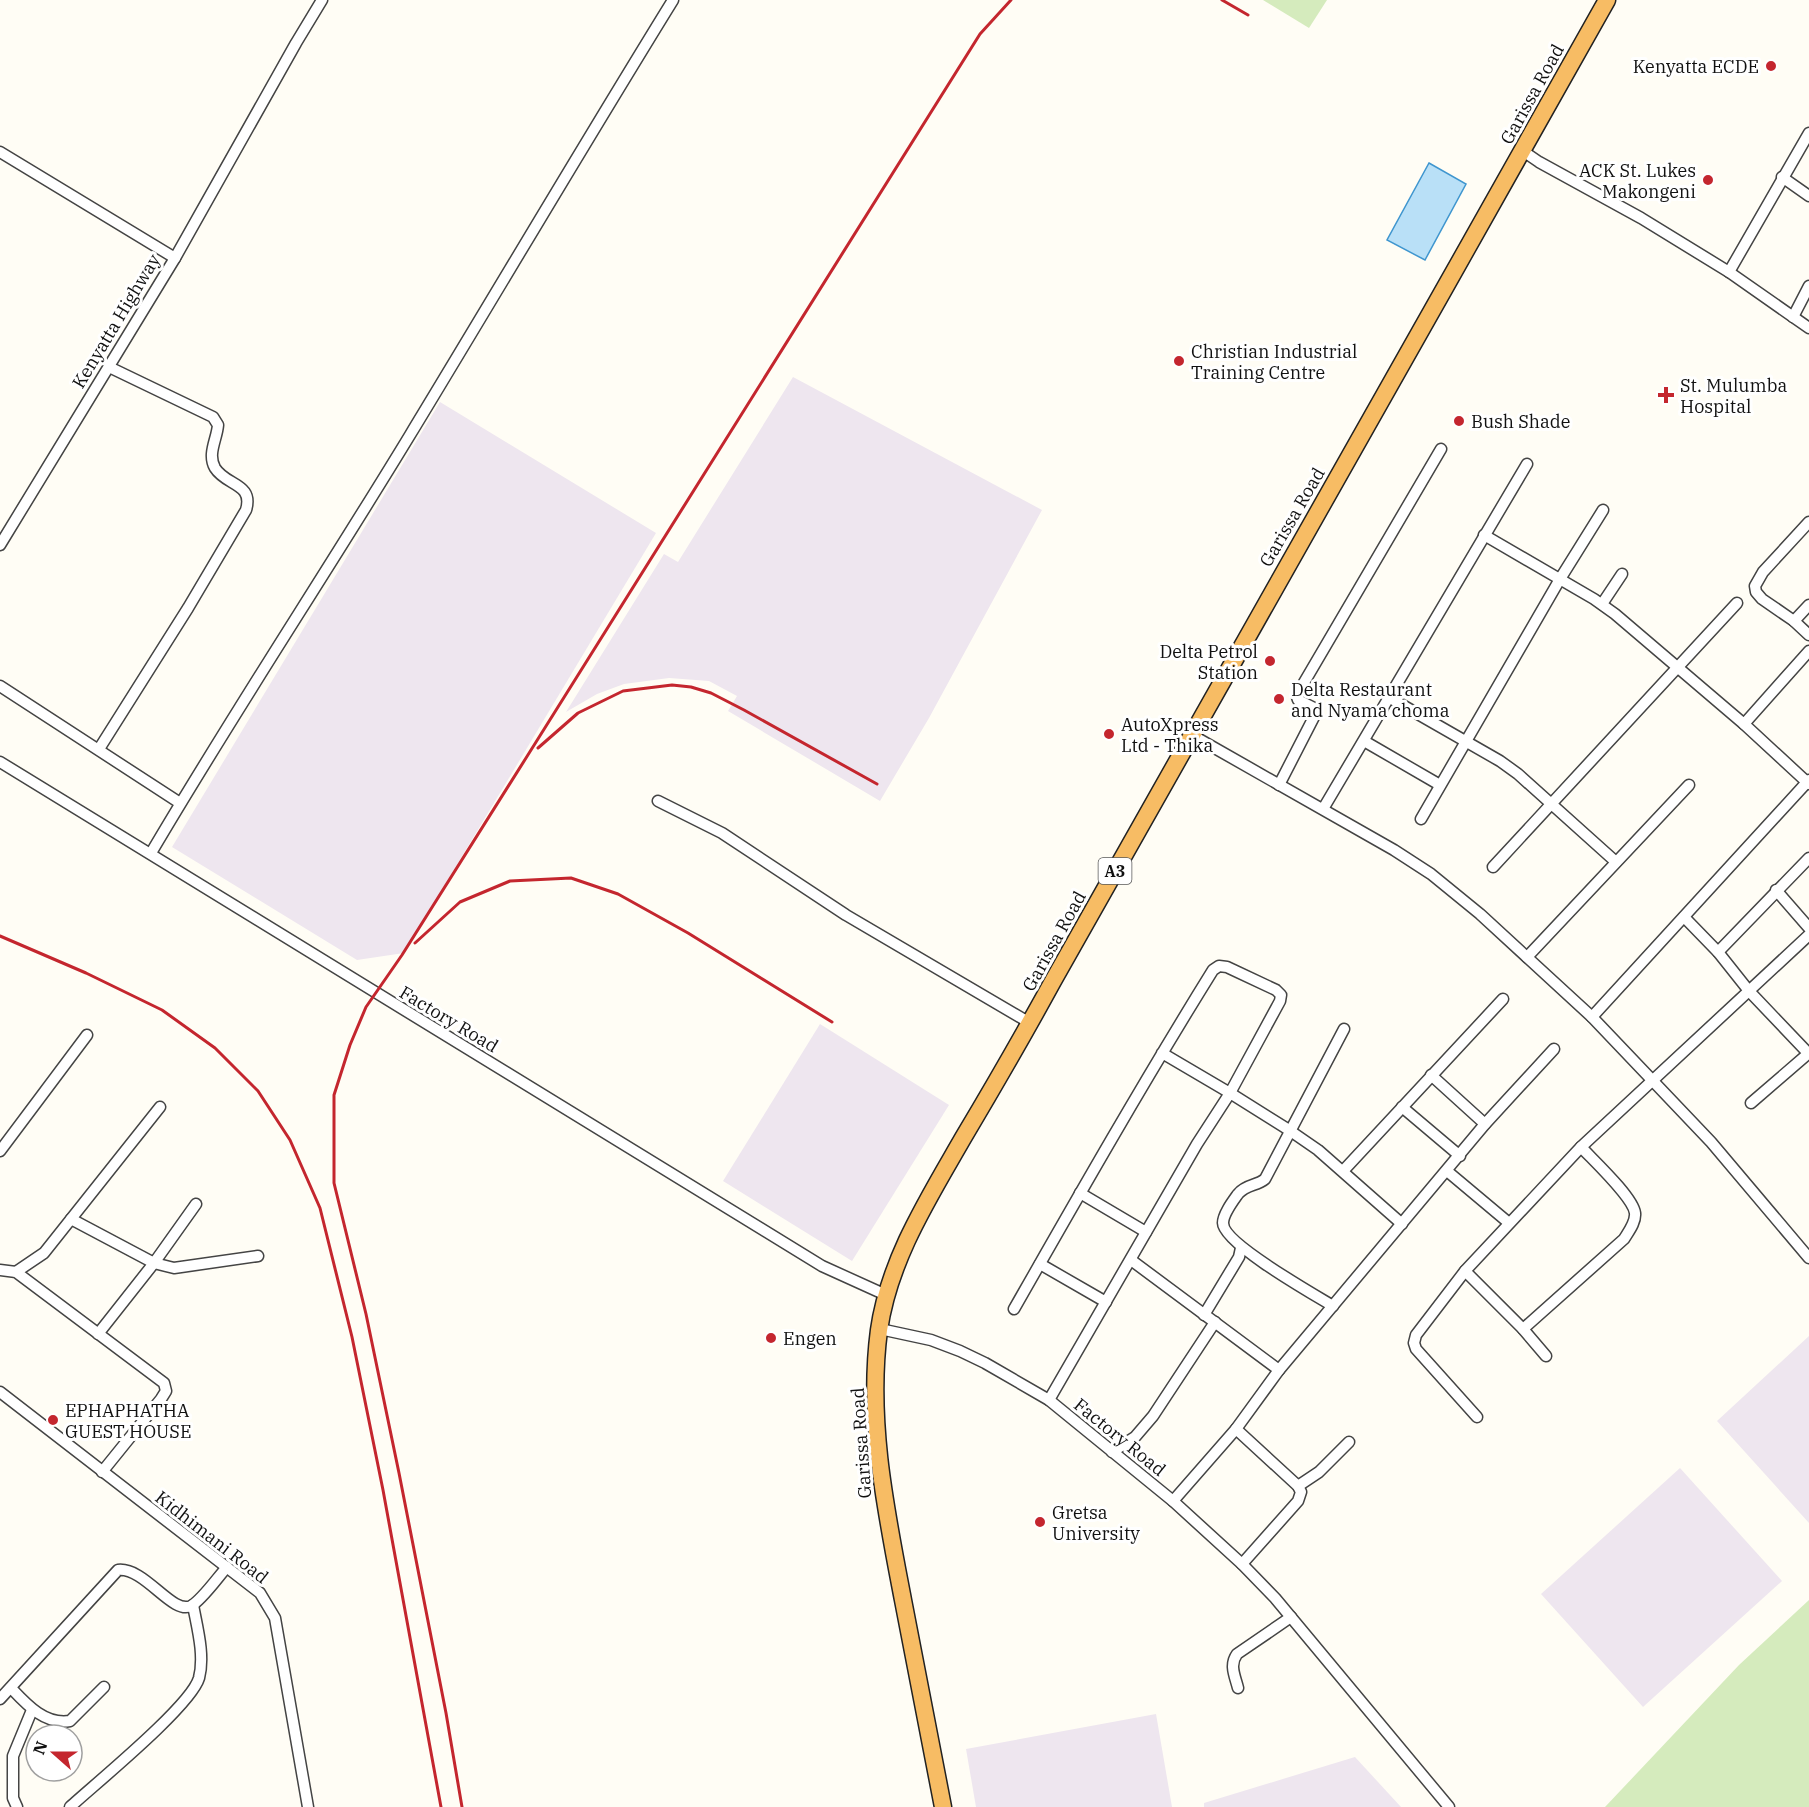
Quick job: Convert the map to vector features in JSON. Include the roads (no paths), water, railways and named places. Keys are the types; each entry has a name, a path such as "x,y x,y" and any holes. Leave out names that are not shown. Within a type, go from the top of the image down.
{"highway":[{"name":"Garissa Road","path":"943,1807 895,1561 880,1471 875,1405 880,1329 886,1295 901,1254 921,1211 1030,1023 1190,734 1607,0"}],"street":[{"path":"175,258 322,0"},
{"path":"151,853 410,436 673,0"},
{"path":"1729,272 1809,133"},
{"path":"1523,151 1641,218 1729,272 1809,328"},
{"name":"Kenyatta Highway","path":"0,152 175,258 0,545"},
{"path":"1782,177 1809,196"},
{"path":"1792,317 1809,286"},
{"path":"99,749 188,608 246,510 249,501 247,493 215,469 212,459 218,425 213,417 109,367"},
{"path":"1279,785 1316,712 1314,708 1298,700 1302,686 1441,449"},
{"path":"1323,809 1527,464"},
{"path":"1421,819 1464,741 1603,510"},
{"path":"1809,522 1763,572 1755,586 1756,592 1762,599 1794,621 1809,635"},
{"path":"1484,535 1602,604 1744,724 1808,782 1592,1017"},
{"path":"1602,604 1622,574"},
{"path":"1493,867 1737,603"},
{"path":"1794,621 1809,605"},
{"path":"1744,724 1809,651"},
{"path":"0,686 180,803"},
{"path":"1390,698 1518,774 1616,862"},
{"path":"1190,734 1394,850 1431,874 1480,914 1592,1017 1726,1159 1809,1258"},
{"path":"1364,741 1440,785"},
{"name":"Factory Road","path":"0,762 813,1260 848,1279 886,1295"},
{"path":"1527,957 1689,785"},
{"path":"658,801 722,833 846,915 1030,1023"},
{"path":"1718,952 1809,858"},
{"path":"1776,890 1809,928"},
{"path":"1684,917 1718,952 1749,991 1809,1053 1751,1103"},
{"path":"1477,1417 1426,1362 1414,1343 1416,1335 1465,1271 1581,1147 1809,935"},
{"path":"1014,1309 1162,1053 1213,970 1219,966 1227,967 1276,990 1281,995 1280,1001 1230,1093 1207,1128 1049,1400"},
{"path":"1343,1171 1503,999"},
{"path":"1333,1306 1241,1248 1224,1228 1224,1216 1244,1188 1265,1179 1344,1029"},
{"path":"0,1151 87,1035"},
{"path":"1173,1501 1236,1429 1279,1370 1448,1171 1485,1124 1554,1048"},
{"path":"1162,1053 1290,1130 1343,1171 1402,1224"},
{"path":"1431,1075 1485,1124"},
{"path":"16,1272 44,1253 160,1107"},
{"path":"1402,1107 1460,1156"},
{"path":"1523,1329 1624,1239 1633,1225 1636,1214 1631,1201 1581,1147"},
{"path":"1448,1171 1509,1223"},
{"path":"1080,1193 1146,1233"},
{"path":"99,1334 196,1204"},
{"path":"71,1219 154,1263 174,1268 258,1256"},
{"path":"1204,1315 1239,1257 1241,1248"},
{"path":"1131,1260 1279,1370"},
{"path":"1040,1264 1106,1302"},
{"path":"0,1270 16,1272 164,1383 166,1391 161,1400 102,1472"},
{"path":"1465,1271 1523,1329 1546,1356"},
{"path":"1112,1452 1135,1437 1153,1416 1215,1322"},
{"name":"Factory Road","path":"880,1329 931,1340 960,1351 1049,1400 1173,1501 1242,1564 1291,1617 1449,1807"},
{"path":"0,1406 4,1395"},
{"name":"Kidhimani Road","path":"4,1395 260,1593 275,1618 308,1807"},
{"path":"1236,1429 1298,1486 1301,1492 1298,1501 1242,1564"},
{"path":"1298,1486 1313,1477 1349,1442"},
{"path":"0,1699 118,1570 142,1576 175,1605 185,1608 193,1605 227,1567"},
{"path":"70,1807 131,1753 178,1707 197,1684 200,1662 193,1605"},
{"path":"1238,1688 1232,1663 1234,1658 1291,1617"},
{"path":"11,1688 32,1710 57,1721 70,1721 104,1687"},
{"path":"17,1807 13,1798 13,1756 32,1710"}],"water":[{"path":"1429,163 1466,184 1425,260 1387,240"}],"railway":[{"path":"462,1807 399,1473 366,1314 334,1183 334,1095 350,1045 366,1007 402,955 980,34 1011,0"},
{"path":"1222,0 1248,15"},
{"path":"538,748 578,713 623,691 672,685 691,687 711,693 744,710 877,784"},
{"path":"415,943 460,902 510,881 571,878 618,894 688,933 832,1022"},
{"path":"0,936 86,973 162,1010 215,1048 258,1091 290,1140 320,1208 352,1337 383,1490 441,1807"}],"place":[{"name":"Kenyatta ECDE","path":"1771,66"},
{"name":"ACK St. Lukes Makongeni","path":"1708,180"},
{"name":"Christian Industrial Training Centre","path":"1179,361"},
{"name":"St. Mulumba Hospital","path":"1666,395"},
{"name":"Bush Shade","path":"1459,421"},
{"name":"Delta Petrol Station","path":"1270,661"},
{"name":"Delta Restaurant and Nyama choma","path":"1279,699"},
{"name":"AutoXpress Ltd - Thika","path":"1109,734"},
{"name":"Engen","path":"771,1338"},
{"name":"EPHAPHATHA GUEST HOUSE","path":"53,1420"},
{"name":"Gretsa University","path":"1040,1522"}]}
